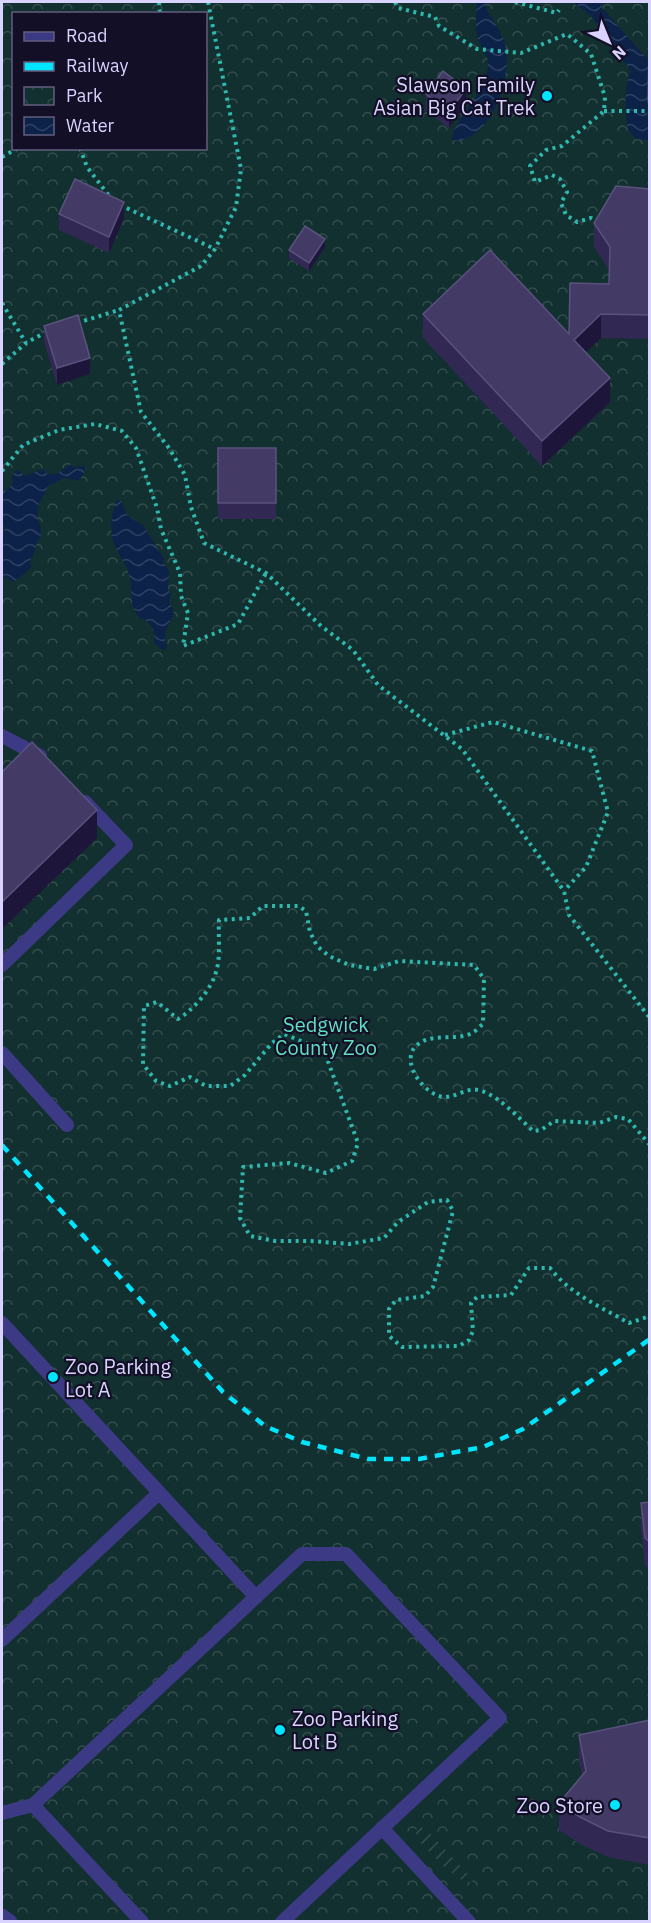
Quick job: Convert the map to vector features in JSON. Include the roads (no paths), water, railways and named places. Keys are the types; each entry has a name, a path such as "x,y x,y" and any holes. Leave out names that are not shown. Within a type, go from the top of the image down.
{"street":[{"path":"2,1916 10,1922"}],"lane":[{"path":"2,736 37,753 53,770"},
{"path":"2,965 126,845 78,795"},
{"path":"2,1053 68,1125"},
{"path":"2,1323 256,1597"},
{"path":"2,1640 159,1493"},
{"path":"2,1813 33,1805 302,1554 346,1554 500,1718 282,1922"},
{"path":"33,1805 142,1922"},
{"path":"382,1828 469,1922"}],"water":[{"path":"477,2 486,2 485,6 504,39 507,56 504,84 486,123 466,139 452,140 458,122 482,87 486,77 487,58 477,35"},
{"path":"572,2 602,2 602,8 649,61 647,117 649,118 649,140 636,139 628,128 626,99 627,83 631,71 590,15"},
{"path":"71,464 73,467 85,466 84,473 79,481 64,478 48,486 38,511 41,537 30,560 31,568 14,582 2,576 2,538 5,529 2,521 2,495 13,483 12,476 18,469 24,476 43,469 48,474 56,474"},
{"path":"117,500 121,501 127,515 143,525 169,571 168,589 171,596 169,601 174,613 165,633 167,646 164,651 154,643 154,632 151,626 143,618 140,619 136,613 128,572 113,541 111,520"}],"railway":[{"path":"2,1145 223,1392 265,1426 302,1442 368,1459 419,1459 483,1447 523,1429 650,1339"}],"place":[{"name":"Slawson Family Asian Big Cat Trek","path":"547,96"},
{"name":"Zoo Parking Lot A","path":"53,1377"},
{"name":"Zoo Parking Lot B","path":"280,1730"},
{"name":"Zoo Store","path":"615,1805"}],"park label":[{"name":"Sedgwick County Zoo","path":"326,1036"}]}
